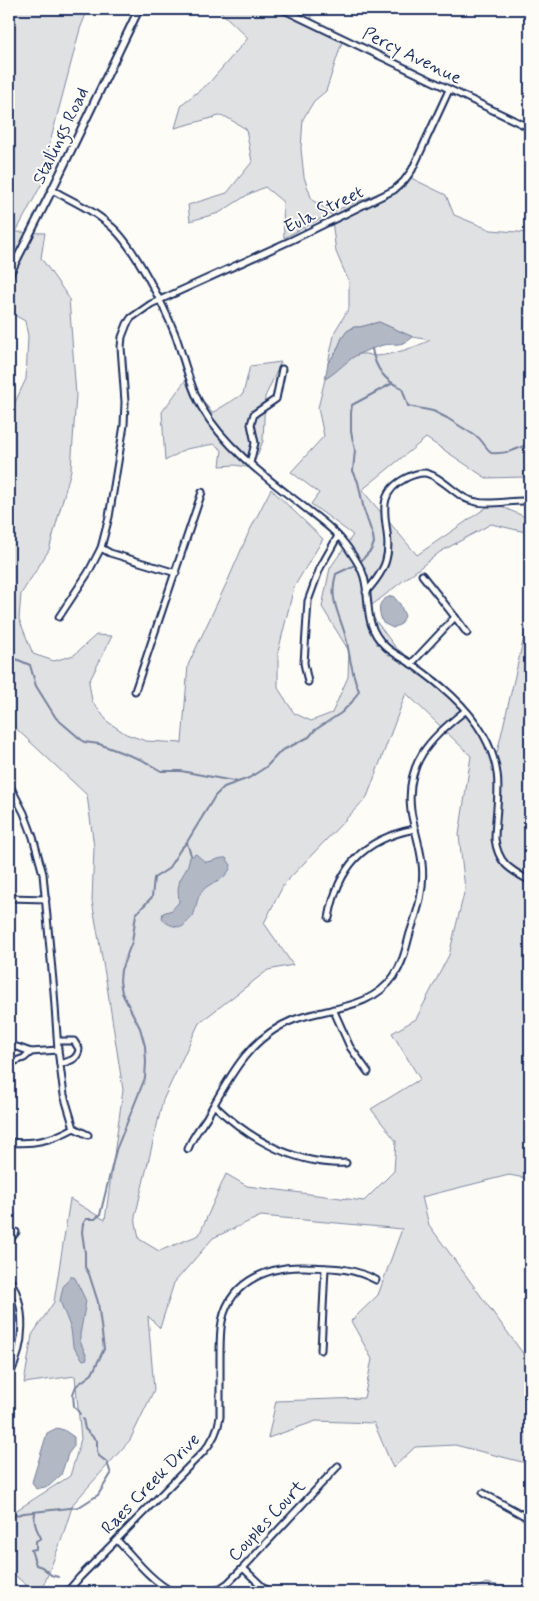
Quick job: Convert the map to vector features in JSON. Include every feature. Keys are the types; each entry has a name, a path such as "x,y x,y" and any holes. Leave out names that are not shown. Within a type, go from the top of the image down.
{"street":[{"name":"Stallings Road","path":"9,274 52,190 139,9"},
{"name":"Percy Avenue","path":"282,9 530,128"},
{"name":"Eula Street","path":"59,617 88,573 101,548 109,517 124,425 125,402 121,347 122,337 127,324 134,315 145,307 292,240 394,190 412,170 449,90"},
{"path":"52,190 86,208 114,228 126,242 143,270 175,334 191,384 202,408 228,442 250,463 322,520 338,536 361,568 369,618 376,635 389,650 453,696 484,736 496,766 499,789 495,839 498,853 509,868 530,881"},
{"path":"250,463 255,443 250,424 254,414 276,399 282,369"},
{"path":"366,593 377,579 386,562 389,543 384,504 388,492 398,483 410,476 425,473 446,484 464,498 480,503 523,501"},
{"path":"135,690 202,492"},
{"path":"308,682 304,663 308,601 320,568 338,536"},
{"path":"101,548 110,553 176,573"},
{"path":"422,575 467,632"},
{"path":"411,664 455,617"},
{"path":"188,1149 238,1063 261,1038 276,1028 292,1021 357,1003 374,995 389,982 399,967 416,915 422,889 422,863 411,813 410,792 412,778 422,752 431,740 465,711"},
{"path":"9,784 19,801 33,837 43,874 58,1050 64,1094 74,1128 88,1135"},
{"path":"329,918 338,884 355,858 381,839 415,829"},
{"path":"9,898 46,899"},
{"path":"333,1009 350,1047 368,1072"},
{"path":"58,1040 74,1041 79,1049 78,1055 74,1059 60,1064"},
{"path":"9,1048 17,1047 31,1052 58,1050"},
{"path":"9,1059 14,1062 24,1058 31,1052"},
{"path":"214,1105 254,1137 278,1150 310,1160 339,1164 346,1163"},
{"path":"9,1142 43,1142 74,1128"},
{"path":"9,1241 16,1232"},
{"name":"Raes Creek Drive","path":"67,1592 80,1576 213,1440 220,1417 221,1327 226,1310 235,1295 251,1279 272,1270 291,1267 351,1270 376,1280"},
{"path":"321,1350 325,1268"},
{"path":"9,1278 18,1297 22,1325 17,1357 9,1376"},
{"name":"Couples Court","path":"214,1592 228,1583 243,1568 338,1466"},
{"path":"483,1493 530,1519"},
{"path":"117,1540 163,1586 174,1592"},
{"path":"243,1568 268,1592"}],"shaded area":[{"path":"9,9 88,9 80,29 48,150 54,161 16,232 45,233 41,258 69,298 76,395 71,470 49,550 21,594 19,619 33,654 54,661 74,655 96,635 112,636 89,682 92,701 108,722 126,734 146,741 182,743 188,665 248,534 271,489 323,539 294,587 278,652 278,688 294,713 311,721 332,713 348,677 349,651 322,607 330,568 353,535 311,504 319,493 291,472 324,436 318,408 325,379 356,355 377,356 389,354 430,340 413,337 379,322 354,327 347,331 328,363 335,331 349,308 349,282 336,252 331,213 284,238 283,202 265,187 249,194 219,213 190,221 188,205 227,193 252,162 246,129 226,117 219,116 175,128 182,104 209,83 248,38 218,9 310,9 314,27 342,42 326,91 314,101 303,119 301,149 304,177 312,200 331,212 389,189 405,175 446,195 454,215 491,230 530,233 530,480 525,477 486,478 426,438 362,490 417,555 493,503 530,519 530,533 491,524 440,552 367,609 396,648 444,683 497,753 530,611 530,1179 509,1175 422,1197 429,1225 530,1363 530,1464 455,1445 415,1447 393,1468 374,1423 316,1421 268,1438 276,1401 364,1398 372,1359 351,1321 378,1295 402,1229 261,1216 213,1238 174,1283 160,1328 148,1316 154,1390 130,1440 73,1504 41,1592 34,1592 9,1570 9,1515 70,1476 81,1439 75,1376 24,1383 32,1335 54,1302 70,1199 105,1220 123,1090 92,901 94,847 87,795 9,722 9,415 26,379 28,336 25,321 9,312","holes":["406,693 471,756 459,835 465,889 449,955 416,1019 392,1033 420,1079 371,1109 396,1141 394,1171 364,1201 247,1186 226,1174 199,1235 159,1251 139,1239 135,1217 163,1100 199,1023 268,970 293,965 264,923 284,884 367,797"]},
{"path":"379,322 413,337 402,343 383,345 361,353 325,379 328,363 347,331 354,327"},
{"path":"281,362 265,397 263,441 252,468 235,465 220,466 222,450 214,444 186,449 165,461 162,412 187,378 212,413 243,394 250,366"},
{"path":"393,596 400,604 405,616 401,624 393,628 383,623 379,610 384,600"},
{"path":"196,854 205,862 226,858 231,865 227,874 203,890 191,919 182,927 173,926 163,919 163,913 172,910 179,902 178,889 180,880 187,868 190,857"},
{"path":"70,1277 75,1278 86,1301 80,1335 80,1341 87,1357 87,1359 83,1360 73,1346 71,1329 60,1301 63,1287"},
{"path":"57,1428 64,1430 74,1437 74,1446 68,1454 61,1475 49,1486 36,1489 32,1482 47,1433"},
{"path":"486,1583 524,1588 528,1592 467,1592"}],"waterway":[{"path":"372,349 375,362 381,373 402,388 408,406 433,411 447,418 479,438 491,453 511,451 530,443"},
{"path":"360,562 371,550 374,543 358,482 353,471 355,450 351,432 352,405 391,384"},
{"path":"80,1414 74,1406 73,1394 76,1386 92,1374 104,1349 98,1302 85,1267 83,1224 86,1219 95,1219 100,1215 116,1150 145,1078 145,1046 140,1028 122,993 120,981 121,970 132,942 136,914 152,897 154,878 168,869 215,796 224,787 249,778 266,767 281,751 309,737 315,730 341,713 352,702 359,691 333,593 336,574 353,566"},
{"path":"9,656 30,665 36,686 56,718 84,742 99,744 142,760 161,771 181,771 238,782"},
{"path":"187,843 191,855"},
{"path":"9,1517 24,1513 79,1507 98,1495 111,1474 107,1462 99,1456 97,1441 85,1429 83,1419"},
{"path":"35,1513 35,1523 41,1538 36,1541 36,1549 31,1550 36,1565 42,1567 51,1575 58,1577"}]}
